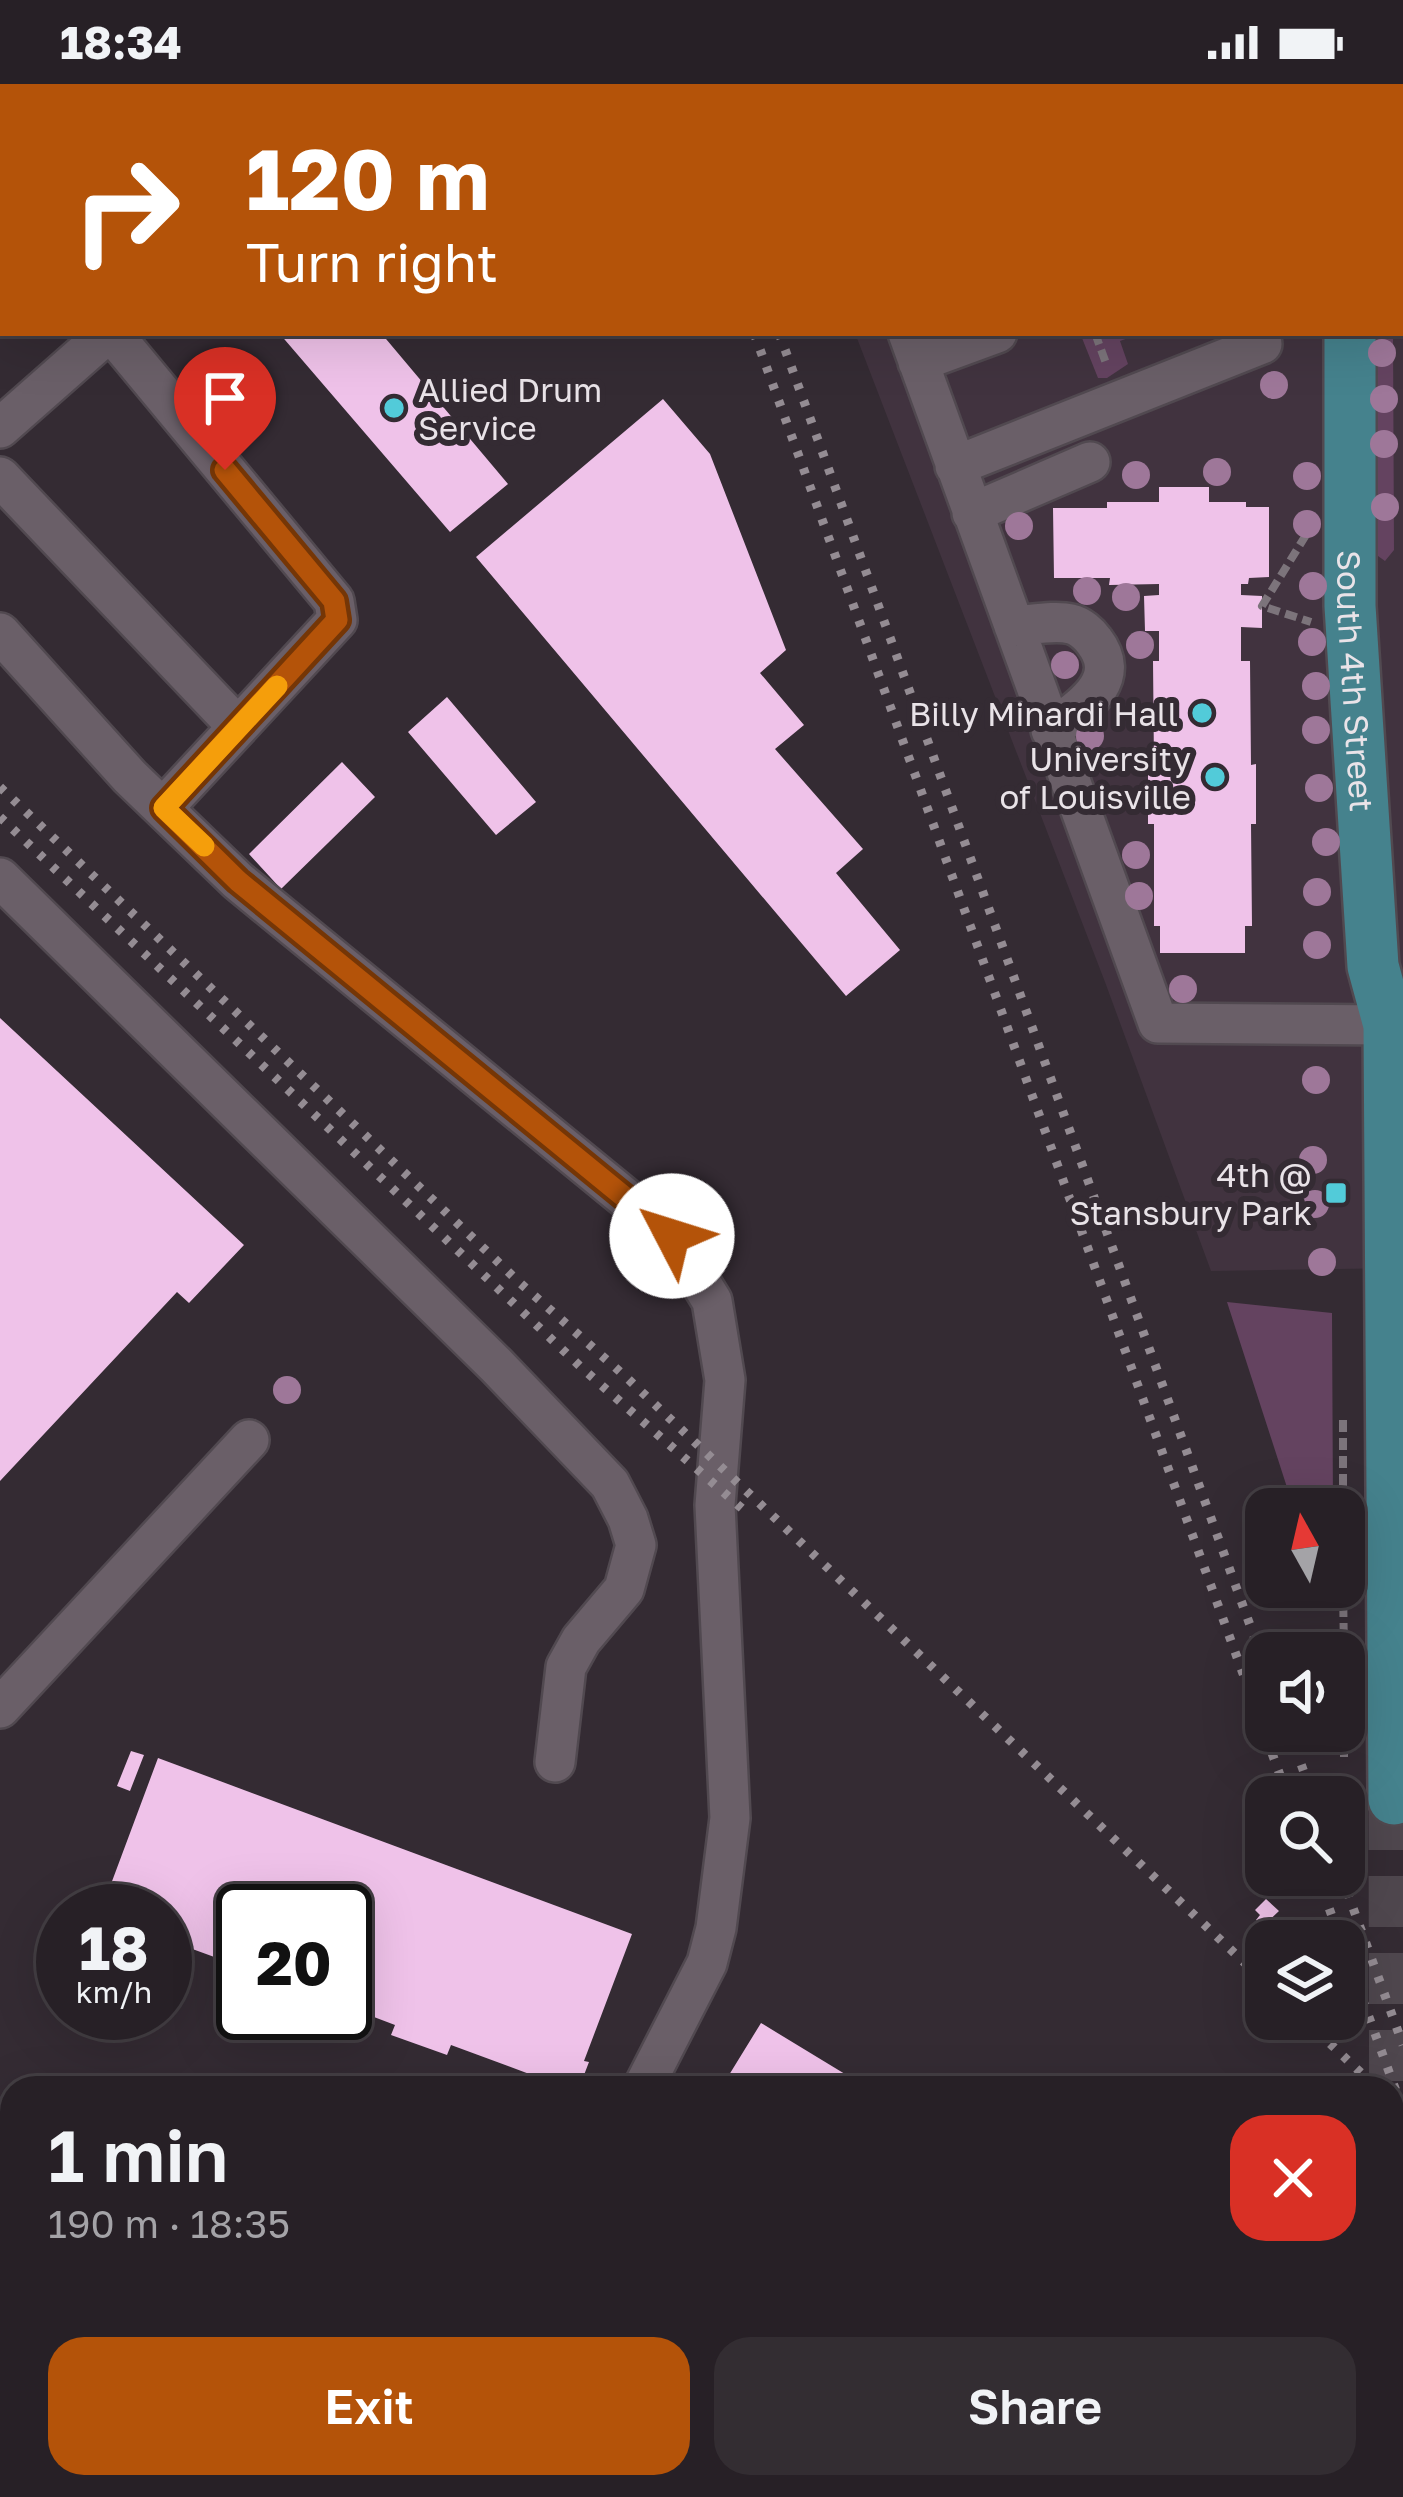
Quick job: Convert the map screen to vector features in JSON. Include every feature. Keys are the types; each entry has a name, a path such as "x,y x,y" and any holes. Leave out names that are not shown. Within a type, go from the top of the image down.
{"main road":[{"name":"South 4th Street","path":"1350,336 1350,606 1373,966 1389,1025 1394,1799"},
{"name":"South 4th Street","path":"1389,1025 1403,975"}],"street":[{"path":"979,336 913,347 1158,1023 1389,1025"},
{"path":"0,428 100,339 116,338 334,601 337,620 164,808"},
{"path":"955,466 1262,344"},
{"path":"973,513 1090,462"},
{"path":"0,477 238,728"},
{"path":"1013,626 1072,624 1087,632 1106,665 1102,685 1092,698 1051,730"},
{"path":"0,633 130,777 238,881 672,1236 712,1301 724,1380 715,1504 730,1818 707,1964 649,2076"},
{"path":"0,878 610,1484 636,1545 625,1589 581,1640 566,1666 555,1762"},
{"path":"0,1708 249,1440"}],"path":[{"path":"1312,525 1262,606 1329,630"}],"shaded area":[{"name":"University of Louisville","path":"856,336 1403,336 1403,1268 1211,1271"},
{"path":"1081,336 1134,336 1120,341 1128,364 1107,378 1098,378"},
{"path":"1377,336 1393,336 1394,550 1385,561 1378,556"},
{"path":"1227,1302 1332,1313 1333,1488 1287,1488"}],"building":[{"name":"Allied Drum Service","path":"282,336 384,336 508,484 450,532"},
{"path":"663,399 710,454 786,650 760,673 804,725 775,749 863,849 836,873 900,950 846,996 476,557"},
{"name":"Billy Minardi Hall","path":"1159,487 1209,487 1209,502 1269,507 1269,577 1249,578 1248,584 1241,584 1241,595 1262,596 1262,628 1241,627 1241,661 1250,661 1251,765 1256,764 1252,926 1245,926 1245,953 1160,953 1160,926 1154,926 1154,824 1148,824 1148,766 1154,765 1153,661 1159,661 1159,631 1145,631 1144,596 1159,595 1159,584 1109,585 1110,578 1054,578 1053,508 1159,502"},
{"path":"447,697 536,802 496,835 408,732"},
{"path":"342,762 375,797 281,889 249,854"},
{"path":"0,1018 244,1245 189,1303 177,1292 0,1481"},
{"path":"131,1751 144,1755 130,1791 117,1786"},
{"path":"158,1758 632,1934 584,2061 589,2062 584,2076 532,2076 451,2045 447,2055 391,2035 395,2025 372,2016 372,1884 216,1884 216,1958 192,1949 192,1884 111,1884"},
{"path":"1266,1899 1279,1911 1269,1920 1256,1920 1260,1915 1255,1910"},
{"path":"761,2023 848,2076 728,2076"}],"tunnel":[{"path":"1394,1799 1395,2076"}],"railway":[{"path":"755,336 1280,1776"},
{"path":"780,336 1253,1632"},
{"path":"0,787 1245,1963"},
{"path":"0,817 583,1369 746,1512"},
{"path":"1297,1752 1305,1776"},
{"path":"1325,1896 1333,1920"},
{"path":"1349,1896 1403,2045"},
{"path":"1365,2006 1391,2076"},
{"path":"1326,2040 1364,2076"}],"slow traffic":[{"path":"204,846 164,808 277,686"}],"place":[{"name":"Allied Drum Service","path":"394,408"},
{"name":"Billy Minardi Hall","path":"1202,713"},
{"name":"University of Louisville","path":"1215,777"},
{"name":"4th @ Stansbury Park","path":"1336,1193"}],"route":[{"path":"225,470 334,601 337,620 164,808 238,881 672,1236"}]}
